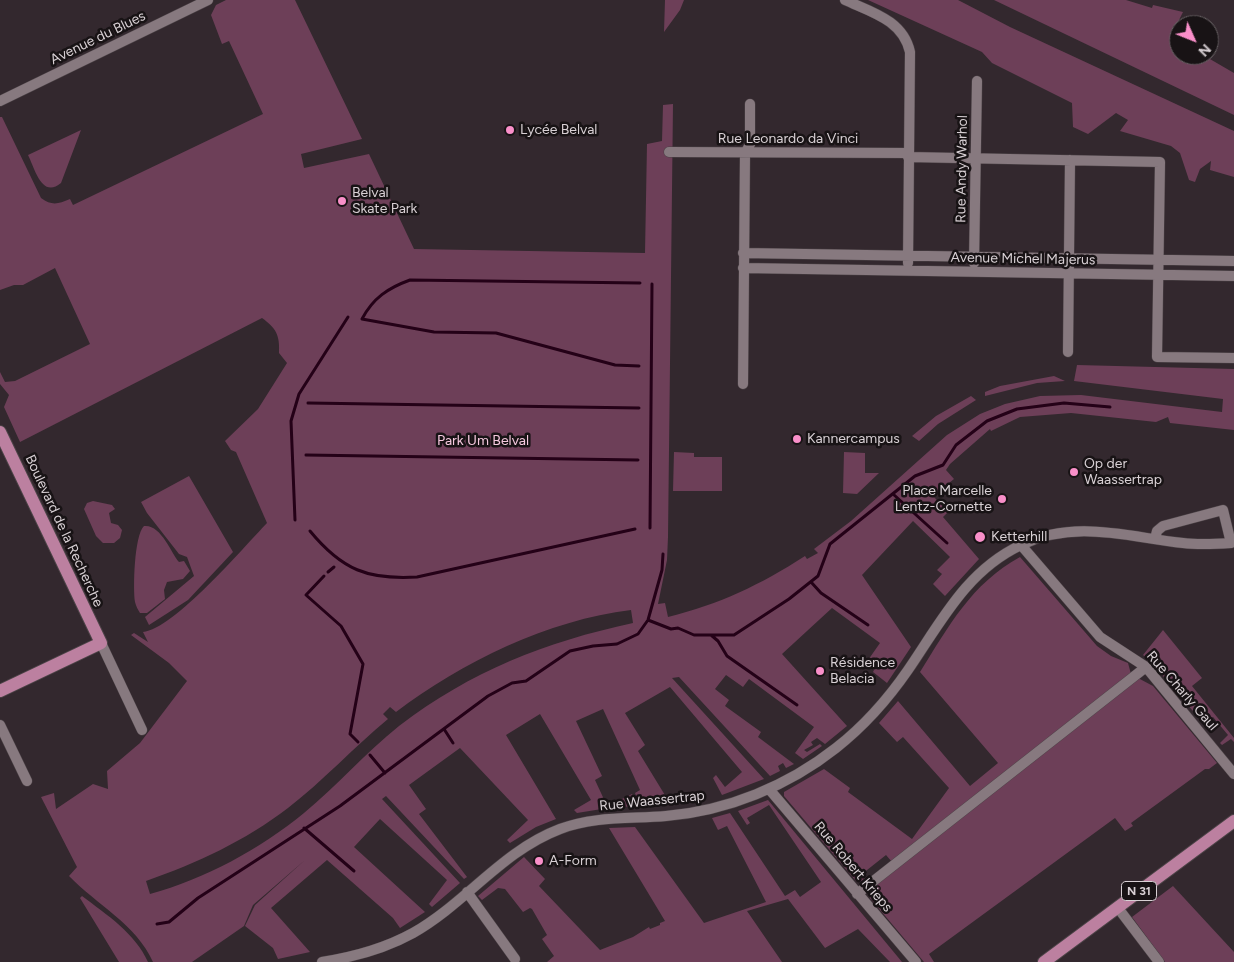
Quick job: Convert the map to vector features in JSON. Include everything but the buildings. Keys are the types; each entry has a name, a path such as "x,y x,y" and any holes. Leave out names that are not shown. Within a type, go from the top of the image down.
{"main road":[{"name":"Boulevard de la Recherche","path":"0,432 101,643"},
{"path":"0,691 101,643"},
{"name":"N 31","path":"1044,962 1234,821"}],"street":[{"name":"Avenue du Blues","path":"0,101 208,0"},
{"path":"845,0 896,25 908,42 910,52 908,269"},
{"name":"Rue Andy Warhol","path":"974,272 977,81"},
{"path":"742,384 745,154 750,144 750,104"},
{"name":"Rue Leonardo da Vinci","path":"669,152 745,154 763,151 1160,162 1159,260"},
{"path":"1068,352 1070,160"},
{"name":"Avenue Michel Majerus","path":"743,253 1234,261"},
{"path":"812,254 806,261 812,268"},
{"path":"1159,260 1158,357 1234,358"},
{"name":"Avenue Michel Majerus","path":"743,268 908,269 928,272 1234,276"},
{"name":"Rue Waassertrap","path":"322,962 356,956 378,949 414,932 467,892 507,858 533,841 562,828 612,818 694,812 743,800 811,767 842,743 874,714 908,671 962,591 980,572 1021,545 1040,538 1082,531 1109,531 1154,539 1187,544 1231,543 1223,510 1163,526 1154,539"},
{"name":"Rue Charly Gaul","path":"1021,545 1100,637 1146,667 1234,774"},
{"path":"101,643 142,730"},
{"path":"857,894 1146,667"},
{"path":"0,725 27,781"},
{"name":"Rue Robert Krieps","path":"769,789 916,962"},
{"path":"467,892 515,959"},
{"path":"1118,908 1159,962"}],"green space":[{"name":"Park Um Belval","path":"226,0 295,0 362,139 301,154 304,168 369,154 414,249 645,253 647,144 662,141 663,105 673,104 668,537 667,560 658,604 665,603 668,617 722,600 756,585 805,556 807,559 818,553 814,549 851,521 947,435 980,414 1005,404 1040,396 1081,395 1222,412 1223,399 1074,381 1077,365 1234,369 1234,430 1170,423 1168,417 1156,422 1071,413 1020,417 991,431 990,429 950,464 946,470 954,479 933,496 948,512 943,517 979,559 945,596 933,584 942,574 937,570 950,557 913,521 862,575 911,647 887,683 873,672 874,670 866,663 880,643 832,608 782,654 847,726 825,744 817,738 811,742 813,745 804,750 807,752 820,744 822,746 803,759 795,753 814,727 749,679 743,687 726,675 715,689 729,700 725,706 761,732 758,737 794,764 786,768 783,763 778,766 780,771 770,776 679,677 672,678 764,779 722,795 713,778 716,775 725,787 742,772 670,687 625,713 645,745 638,751 671,805 618,807 616,802 632,794 635,802 638,801 635,793 640,790 603,709 576,721 602,776 595,780 608,808 577,813 574,810 591,800 540,714 506,735 556,819 536,827 510,843 507,840 528,820 460,748 409,785 426,809 419,814 467,877 464,879 386,796 382,799 460,883 432,907 429,904 447,880 380,819 354,847 425,912 400,928 393,918 327,860 271,908 310,952 278,959 273,948 245,926 255,905 305,860 253,905 244,926 192,962 153,962 137,937 69,876 77,867 41,797 54,793 56,809 93,784 108,789 107,771 140,743 187,681 169,663 131,635 134,633 148,642 143,632 156,627 190,603 267,523 236,452 231,450 225,441 258,409 287,363 279,353 279,341 276,332 262,318 20,442 4,407 9,395 0,384 0,372 5,382 15,381 90,344 55,268 23,285 14,285 0,290 0,117 2,117 41,198 55,203 70,199 73,205 263,114 229,41 222,44 211,15 216,5","holes":["631,610 633,623 569,639 539,649 481,674 454,689 399,726 374,747 316,803 269,839 211,871 171,888 150,894 146,881 184,867 238,841 288,808 314,787 388,719 383,714 390,707 396,712 449,676 477,660 538,633 600,615"]},
{"path":"665,0 684,0 680,10 664,32"},
{"path":"868,0 958,0 1010,27 1234,131 1234,177 1210,170 1211,161 1200,169 1195,182 1189,180 1180,153 1171,146 1120,131 1128,120 1116,113 1088,134 1073,127 1072,103 992,63 982,52"},
{"path":"994,0 1126,0 1152,8 1153,5 1183,12 1182,15 1169,15 1169,65 1219,64 1234,73 1234,115"},
{"path":"81,130 61,183 54,187 44,185 28,155"},
{"path":"1054,376 1065,381 1037,383 985,396 985,392 1000,386"},
{"path":"971,396 976,400 938,424 919,441 912,436 936,416"},
{"path":"674,452 694,453 694,457 722,457 722,491 673,491"},
{"path":"844,452 865,453 865,473 879,473 857,494 843,493"},
{"path":"189,476 233,552 188,600 149,625 145,617 194,576 187,557 179,554 147,513 141,502"},
{"path":"93,501 112,505 115,509 109,513 111,523 118,525 122,530 120,538 114,543 103,543 96,536 84,509 87,503"},
{"path":"144,526 156,530 179,562 184,561 190,571 183,579 167,582 164,590 165,599 147,613 140,613 135,602 134,575 138,540"},
{"path":"1020,557 1097,646 1111,656 1128,663 1131,674 892,862 886,855 862,874 866,879 860,882 856,881 784,796 784,792 824,769 850,788 848,792 912,839 949,788 903,737 897,742 879,723 898,701 970,786 998,763 920,672 951,623 974,593 1003,568"},
{"path":"1163,630 1202,678 1192,686 1234,738 1234,742 1231,739 1222,745 1220,743 1228,735 1213,717 1204,724 1143,655"},
{"path":"1138,678 1153,686 1217,763 1209,769 1205,769 1131,823 1133,826 1125,831 1115,818 929,954 934,962 924,962 870,898 869,889"},
{"path":"768,800 902,962 890,962 858,929 825,948 788,899 747,911 782,962 547,962 554,956 542,939 547,935 532,909 530,908 523,912 505,889 498,888 482,900 478,896 524,857 545,879 539,886 600,950 633,937 649,927 650,929 665,921 609,828 635,827 704,923 766,902 727,826 718,830 712,818 730,813 785,896 795,890 800,897 821,882 769,805 747,818 750,823 747,825 738,811"},
{"path":"1173,886 1234,952 1234,962 1165,962 1132,917"},
{"path":"82,896 128,933 148,962 119,962 80,898"}],"waterway":[{"path":"639,366 615,365 496,333 434,332 362,319 371,305 382,295 410,280 640,283"},
{"path":"650,528 652,284"},
{"path":"295,520 291,421 299,394 348,317"},
{"path":"308,403 639,408"},
{"path":"648,620 671,629 678,628 694,635 734,635 789,599 818,576 830,544 915,476 943,465 956,445 987,421 1017,409 1064,403 1110,407"},
{"path":"306,455 638,460"},
{"path":"893,494 947,543"},
{"path":"310,531 333,555 357,570 384,577 417,577 635,529"},
{"path":"157,924 169,922 198,898 340,806 488,696 512,683 526,681 570,651 593,646 617,644 638,634 648,620 662,570 663,554"},
{"path":"328,572 334,567"},
{"path":"324,576 306,595 341,626 363,664 350,734 358,742"},
{"path":"811,582 821,593 868,625"},
{"path":"711,635 718,641 727,656 797,705"},
{"path":"444,729 453,743"},
{"path":"370,755 385,773"},
{"path":"304,828 354,871"}],"place":[{"name":"Lycée Belval","path":"510,130"},
{"name":"Belval Skate Park","path":"342,201"},
{"name":"Kannercampus","path":"797,439"},
{"name":"Op der Waassertrap","path":"1074,472"},
{"name":"Place Marcelle Lentz-Cornette","path":"1002,499"},
{"name":"Ketterhill","path":"980,537"},
{"name":"Résidence Belacia","path":"820,671"},
{"name":"A-Form","path":"539,861"}]}
